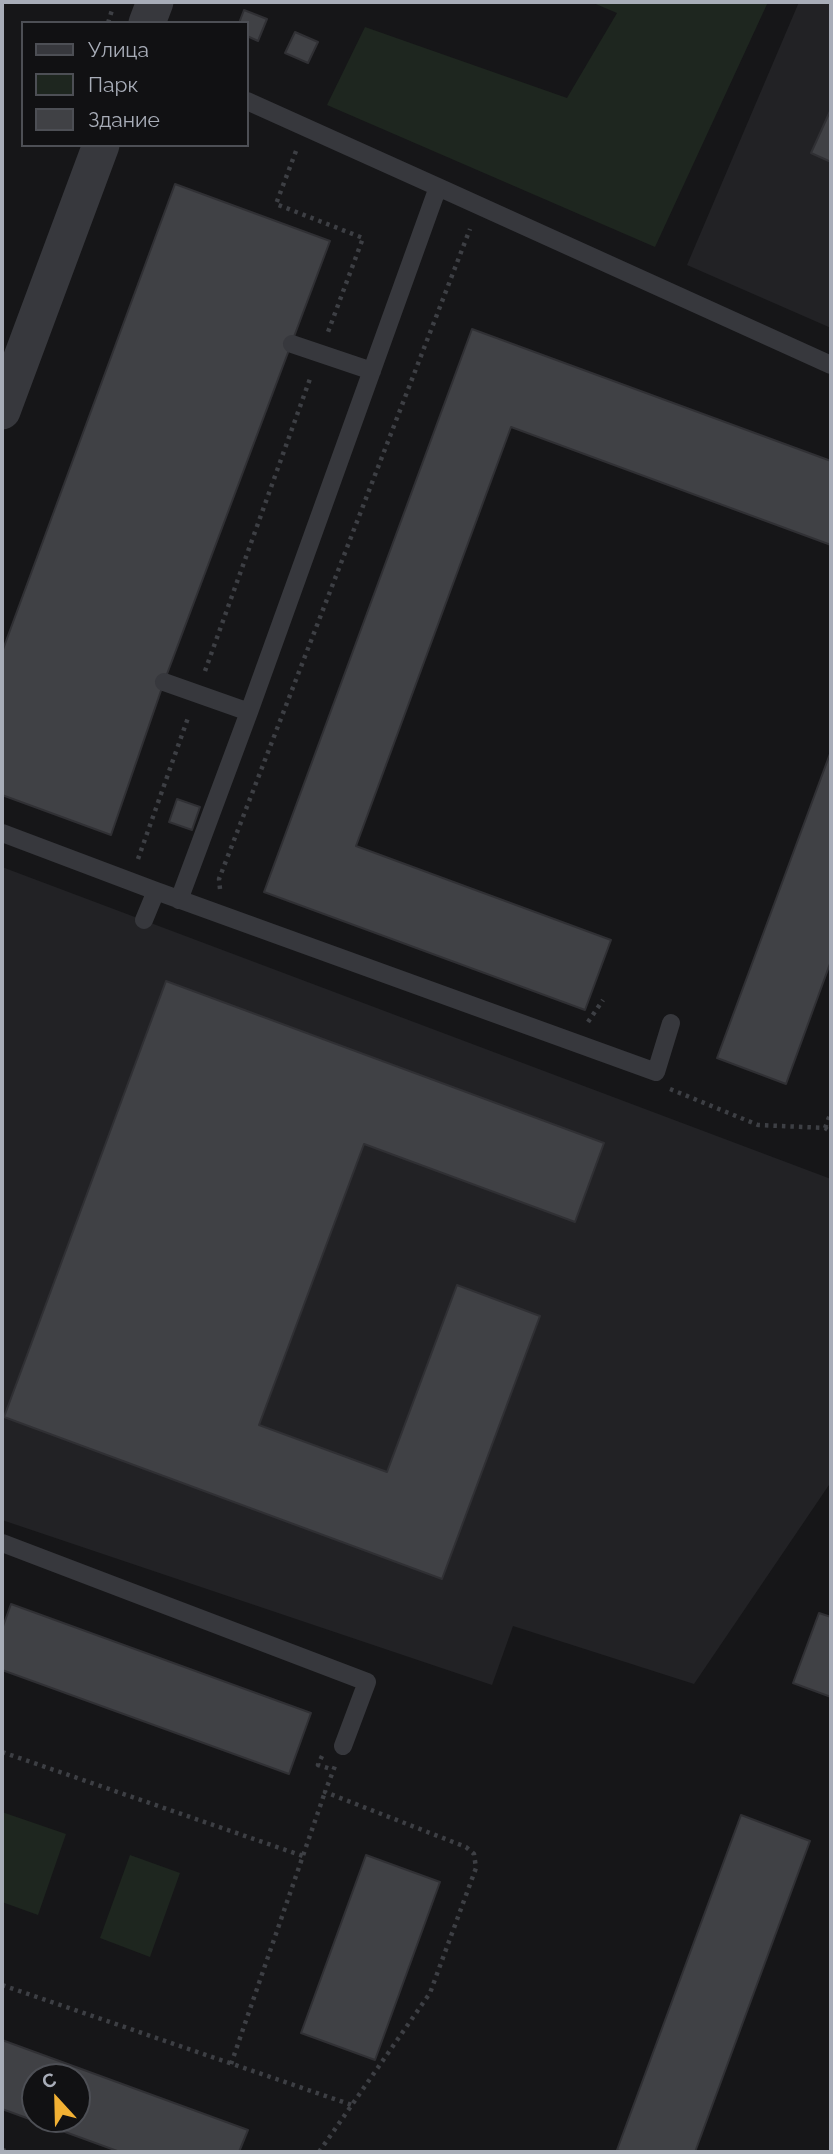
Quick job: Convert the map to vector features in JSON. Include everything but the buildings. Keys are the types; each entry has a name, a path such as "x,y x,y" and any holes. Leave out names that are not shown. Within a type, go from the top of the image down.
{"street":[{"path":"148,21 155,2"},
{"path":"2,411 100,147"}],"lane":[{"path":"248,101 831,365"},
{"path":"179,900 438,187"},
{"path":"292,344 372,371"},
{"path":"164,682 249,712"},
{"path":"2,833 179,900 656,1072 671,1023"},
{"path":"144,920 156,891"},
{"path":"2,1543 367,1682 343,1746"}],"path":[{"path":"134,868 363,238 276,204 296,151"},
{"path":"220,891 219,879 470,229"},
{"path":"581,1031 603,1000"},
{"path":"672,1076 668,1088 678,1094 758,1125 825,1128 831,1132"},
{"path":"825,1128 831,1112"},
{"path":"231,2064 343,1746"},
{"path":"2,1752 303,1856"},
{"path":"319,2152 430,1993 476,1867 474,1854 466,1847 325,1792"},
{"path":"2,1984 352,2105"},
{"path":"2,2150 9,2152"}],"shaded area":[{"path":"799,2 831,2 831,328 687,265"},
{"path":"2,867 831,1179 831,1482 694,1684 513,1626 492,1685 2,1520"}],"green space":[{"path":"591,2 768,2 655,247 327,105 365,27 567,98 617,13"},
{"path":"2,1812 66,1834 38,1915 2,1902"},
{"path":"130,1855 180,1873 150,1957 100,1938"}]}
